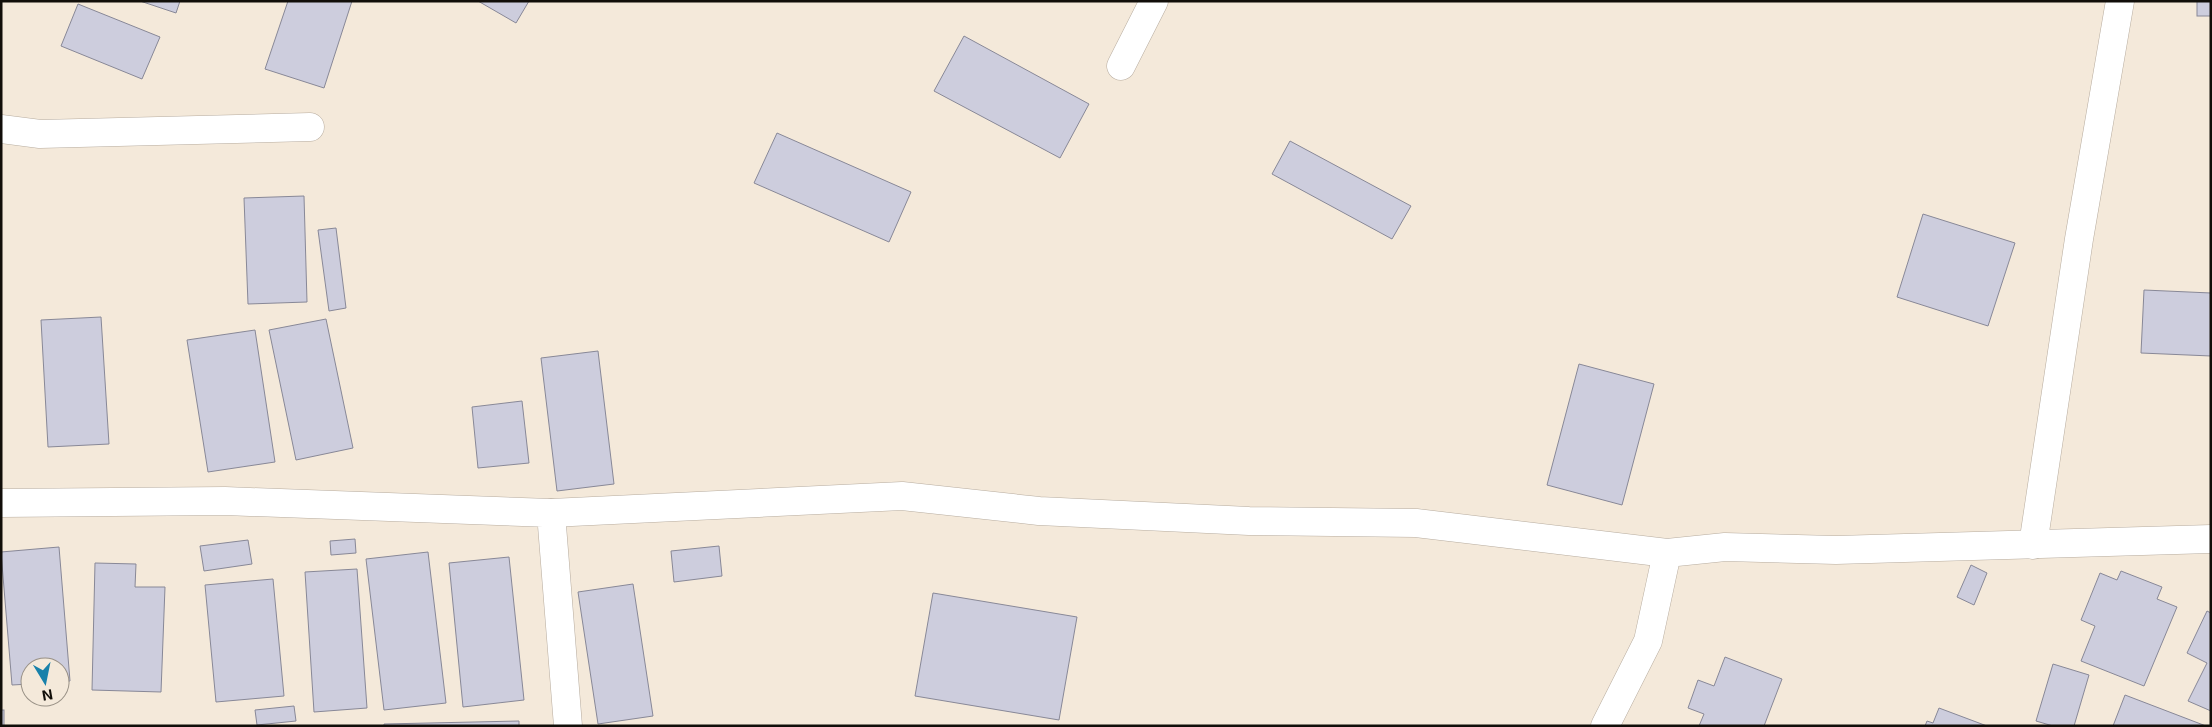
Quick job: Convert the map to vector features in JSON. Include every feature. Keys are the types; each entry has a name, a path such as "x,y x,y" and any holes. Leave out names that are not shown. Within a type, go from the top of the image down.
{"street":[{"path":"1121,66 1154,1"},
{"path":"2033,545 2079,239 2120,1"},
{"path":"1,129 40,134 310,127"},
{"path":"1,503 225,501 551,513 902,496 1039,511 1249,521 1416,523 1667,553 1725,547 1836,550 2211,540"},
{"path":"551,513 568,726"},
{"path":"1605,726 1648,641 1667,553"}],"building":[{"path":"140,1 180,1 176,13"},
{"path":"288,1 352,1 324,88 265,69"},
{"path":"478,1 529,1 516,23"},
{"path":"2197,1 2211,1 2211,16 2197,16"},
{"path":"78,4 160,37 142,79 61,46"},
{"path":"964,36 1089,104 1060,158 934,91"},
{"path":"777,133 911,192 889,242 754,183"},
{"path":"1290,141 1411,206 1392,239 1272,174"},
{"path":"304,196 307,302 248,304 244,198"},
{"path":"1923,214 2015,243 1988,326 1897,297"},
{"path":"336,228 346,308 329,311 318,230"},
{"path":"2144,290 2211,293 2211,356 2141,353"},
{"path":"101,317 109,444 48,447 41,320"},
{"path":"326,319 353,448 296,460 269,330"},
{"path":"255,330 275,462 208,472 187,340"},
{"path":"598,351 614,484 557,491 541,358"},
{"path":"1579,364 1654,384 1622,505 1547,485"},
{"path":"522,401 529,463 478,468 472,407"},
{"path":"355,539 356,553 331,555 330,541"},
{"path":"248,540 252,564 204,571 200,546"},
{"path":"719,546 722,576 674,582 671,551"},
{"path":"59,547 68,657 20,657 20,685 12,685 1,552"},
{"path":"428,552 446,703 384,710 366,559"},
{"path":"509,557 524,700 463,707 449,563"},
{"path":"95,563 136,564 135,587 165,587 161,692 92,690"},
{"path":"1971,565 1987,573 1974,605 1957,597"},
{"path":"357,569 367,708 314,712 305,572"},
{"path":"2121,571 2162,587 2157,599 2177,607 2144,686 2081,661 2095,626 2081,620 2100,573 2117,580"},
{"path":"273,579 284,696 216,702 205,585"},
{"path":"633,584 653,716 598,724 578,592"},
{"path":"933,593 1077,617 1059,720 915,696"},
{"path":"2207,611 2211,613 2211,711 2188,701 2207,663 2187,653"},
{"path":"1725,657 1782,679 1764,726 1699,726 1704,714 1688,708 1698,680 1714,686"},
{"path":"2053,664 2089,675 2074,726 2053,726 2036,721"},
{"path":"2125,695 2206,726 2113,726"},
{"path":"294,706 296,721 257,725 255,710"},
{"path":"1939,708 1987,726 1925,726 1927,721 1933,723"},
{"path":"1,710 4,710 4,726 1,726"},
{"path":"519,721 519,726 384,726 384,724"}]}
